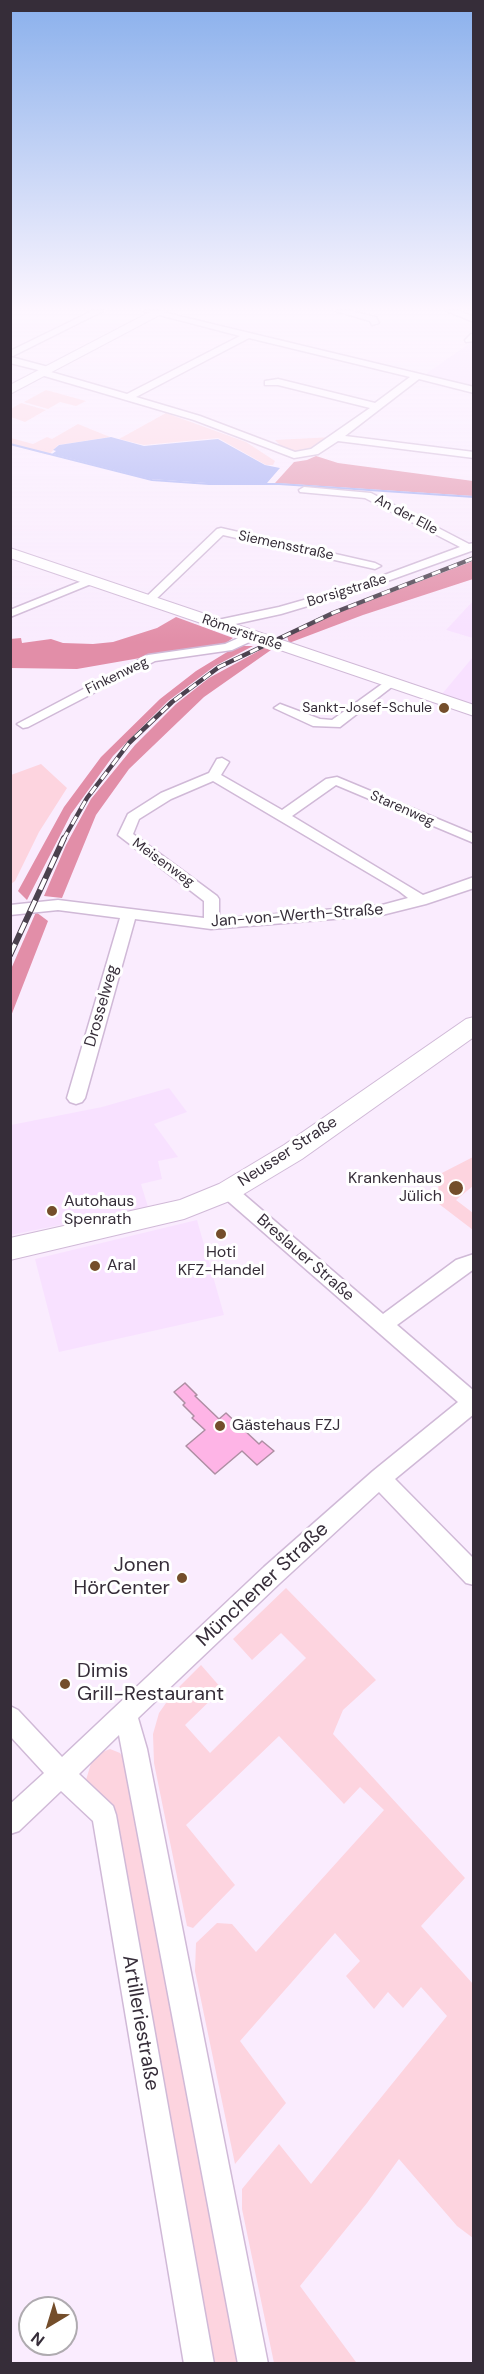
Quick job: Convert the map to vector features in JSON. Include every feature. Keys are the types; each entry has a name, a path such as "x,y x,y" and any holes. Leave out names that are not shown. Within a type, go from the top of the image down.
{"main road":[{"name":"Römerstraße","path":"10,553 474,711"},
{"name":"Neusser Straße","path":"10,1249 184,1209 228,1191 293,1152 474,1025"}],"street":[{"path":"207,422 294,455 314,452 358,422"},
{"path":"336,438 474,454"},
{"name":"An der Elle","path":"303,490 367,495 471,547"},
{"name":"Siemensstraße","path":"149,600 221,531 344,561 375,566"},
{"name":"Borsigstraße","path":"216,624 268,614 353,590 471,547"},
{"path":"10,614 92,580"},
{"name":"Finkenweg","path":"24,724 152,658 228,646 252,636"},
{"path":"280,708 318,723 335,724 389,682"},
{"path":"222,762 214,776 404,888 421,902"},
{"name":"Meisenweg","path":"211,924 212,899 125,835 133,817 166,796 214,776"},
{"name":"Starenweg","path":"282,817 331,782 343,783 474,839"},
{"name":"Jan-von-Werth-Straße","path":"10,910 58,905 211,924 241,923 382,910 421,902 474,882"},
{"name":"Drosselweg","path":"76,1098 129,914"},
{"name":"Breslauer Straße","path":"228,1191 473,1402"},
{"path":"383,1326 463,1265 474,1261"},
{"name":"Münchener Straße","path":"10,1822 266,1581 380,1478 473,1402"},
{"path":"380,1478 474,1575"},
{"path":"125,1714 135,1749 253,2364"},
{"name":"Artilleriestraße","path":"10,1718 61,1774 104,1815 198,2364"}],"shaded area":[{"path":"150,422 190,422 246,442 275,461 273,465 266,465 218,438 144,445 119,439"},
{"path":"78,424 110,437 58,445 49,455 11,445 11,438 33,444 47,437 52,439"},
{"path":"333,437 303,454 281,450 282,447 275,440"},
{"path":"316,456 338,463 473,481 473,496 275,483 294,462"},
{"path":"473,561 473,579 363,615 289,643 287,636 335,614"},
{"path":"473,601 473,638 446,630"},
{"path":"176,617 233,638 226,643 77,669 11,668 10,639 21,638 22,643 51,639 63,643 113,642 157,628"},
{"path":"237,646 253,646 215,666 168,701 113,756 71,814 27,900 18,891 64,807 101,757 160,699 196,671"},
{"path":"264,648 271,650 204,697 129,769 96,815 62,898 44,896 66,845 91,799 135,745 176,704 209,678"},
{"path":"473,657 473,705 442,694"},
{"path":"41,764 67,788 39,832 15,881 11,884 11,775"},
{"path":"36,912 48,921 11,1016 11,969"},
{"path":"169,1088 187,1112 154,1124 178,1157 158,1161 162,1179 141,1184 148,1207 11,1235 11,1125 102,1107"},
{"name":"Krankenhaus Jülich","path":"473,1157 473,1186 456,1200 473,1213 473,1230 439,1204 438,1175"},
{"path":"197,1220 224,1315 59,1352 35,1259"},
{"path":"286,1588 376,1680 343,1710 333,1734 465,1878 421,1926 473,1984 473,2238 457,2226 399,2159 367,2203 300,2286 356,2362 354,2363 274,2363 242,2209 242,2189 279,2144 311,2184 447,2016 421,1987 403,2008 388,1992 374,2009 346,1976 360,1961 335,1933 240,2041 286,2103 235,2164 195,1971 196,1943 217,1923 232,1924 256,1952 384,1810 360,1787 344,1804 279,1736 186,1825 235,1885 193,1928 187,1926 154,1763 153,1734 159,1713 173,1693 201,1665 222,1689 185,1725 210,1753 306,1658 281,1633 252,1660 233,1639"},
{"path":"110,1749 120,1753 128,1764 242,2363 214,2363 117,1824 86,1780 92,1760 100,1753"}],"water":[{"path":"111,437 144,446 218,439 265,465 280,468 267,483 206,483 150,479 52,454 59,445"}],"building":[{"name":"Gästehaus FZJ","path":"185,1383 219,1419 226,1413 259,1444 262,1441 274,1451 257,1465 242,1451 215,1474 186,1446 205,1430 192,1418 194,1416 183,1405 185,1403 174,1392"}],"waterway":[{"path":"10,444 152,480 209,484 279,484 474,497"}],"railway":[{"path":"63,839 87,798 129,743 172,702 219,667 333,613 474,558"},
{"path":"10,955 63,839"}],"place":[{"name":"Sankt-Josef-Schule","path":"444,708"},
{"name":"Krankenhaus Jülich","path":"456,1188"},
{"name":"Autohaus Spenrath","path":"52,1211"},
{"name":"Hoti KFZ-Handel","path":"221,1234"},
{"name":"Aral","path":"95,1266"},
{"name":"Gästehaus FZJ","path":"220,1426"},
{"name":"Jonen HörCenter","path":"182,1578"},
{"name":"Dimis Grill-Restaurant","path":"65,1684"}]}
